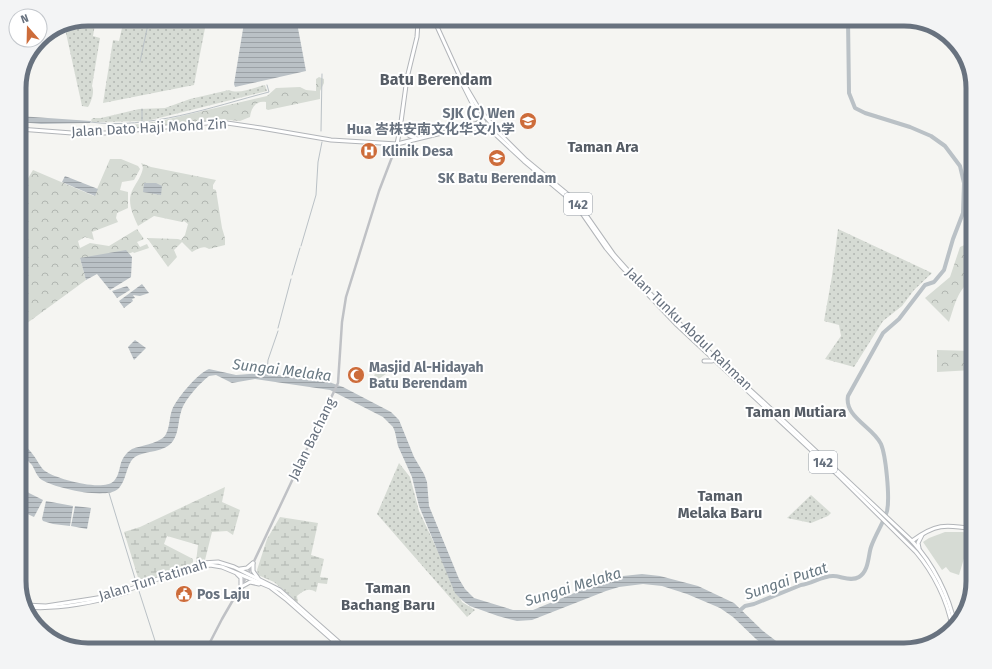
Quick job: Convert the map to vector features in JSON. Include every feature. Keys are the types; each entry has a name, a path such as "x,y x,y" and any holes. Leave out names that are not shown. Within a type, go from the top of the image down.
{"main road":[{"name":"Jalan Bachang","path":"397,144 402,122 407,78 416,48 418,26"},
{"name":"Jalan Tunku Abdul Rahman","path":"437,26 460,78 479,109 494,127 526,160 577,202 613,252 631,274 724,366 886,519 912,541 924,555 937,578 953,619"},
{"path":"458,129 482,129 484,122 464,90 460,78"},
{"path":"458,129 478,123 480,121 479,116"},
{"path":"402,122 403,131 407,135 423,138"},
{"name":"Jalan Dato Haji Mohd Zin","path":"26,130 72,133 106,133 227,123 266,128 331,140 397,144 458,129"},
{"name":"Jalan Tunku Abdul Rahman","path":"482,129 496,135 576,205 606,248 621,266 677,325 880,513"},
{"path":"704,361 711,360 716,362"},
{"name":"Jalan Tunku Abdul Rahman","path":"886,519 890,526 924,563 948,609 951,622"},
{"path":"908,537 914,538 935,528 946,525 966,528"},
{"path":"890,526 906,540 912,541 924,533"},
{"path":"924,533 918,543 924,555"},
{"path":"912,541 913,546 924,563"},
{"name":"Jalan Tun Fatimah","path":"32,607 46,608 92,602 205,563 218,562 234,567 278,592 336,643"},
{"path":"234,567 245,569 253,563"},
{"path":"253,563 254,573 261,579"},
{"name":"Jalan Tun Fatimah","path":"141,586 204,566 217,566 261,579 280,590 340,643"},
{"path":"234,572 241,578 241,586 250,582 266,585"}],"street":[{"name":"Jalan Bachang","path":"210,643 248,575 338,383 342,317 346,297 379,191 397,144"}],"green space":[{"path":"95,26 93,36 100,38 92,86 93,94 88,107 82,106 65,31 76,27"},
{"path":"116,26 205,26 194,85 103,103 113,40 119,41 122,28"},
{"path":"319,77 324,79 324,83 320,91 320,99 268,110 266,109 266,102 259,102 253,108 250,117 240,121 202,121 122,129 124,126 160,121 267,96 276,88 300,87 306,90 316,91 316,79"},
{"path":"265,85 267,91 147,121 92,122 91,120 93,118 101,118 139,109 165,108 190,99 229,90 237,92"},
{"path":"110,159 121,159 138,166 140,169 134,180 122,182 120,190 128,192 128,208 117,213 116,218 118,222 92,232 94,240 85,237 78,241 80,248 90,243 109,246 137,229 144,239 137,242 140,247 147,244 149,248 128,254 80,258 86,280 26,324 26,182 33,170 94,196"},
{"path":"141,163 151,167 216,180 213,185 213,189 216,190 225,245 209,249 203,247 192,252 182,242 174,250 177,257 168,267 147,238 181,240 185,235 188,224 184,221 182,222 154,216 138,226 131,208 130,198 142,173 143,167"},
{"path":"838,229 932,273 914,290 902,306 883,321 854,367 825,359 841,336 839,325 824,321"},
{"path":"966,244 966,286 957,298 949,322 925,298 950,277 960,247"},
{"path":"937,350 966,351 966,370 937,372"},
{"path":"390,362 395,368 377,380 374,375"},
{"path":"399,463 410,477 419,511 462,602 475,610 467,617 377,514"},
{"path":"225,487 222,502 240,510 233,535 227,531 212,532 205,560 196,562 198,545 167,536 164,544 193,559 193,565 140,584 124,532 140,527"},
{"path":"811,495 831,513 828,516 811,523 787,518"},
{"path":"280,517 318,523 311,555 324,559 320,577 328,578 327,584 318,583 316,592 306,590 301,593 297,596 298,603 274,582 258,575 257,570 267,539"},
{"path":"945,532 966,533 966,552 959,575 950,572 946,567 942,570 923,542"}],"shaded area":[{"path":"244,26 298,26 306,71 235,87 234,84"},
{"path":"26,116 91,121 90,123 41,124 26,123"},
{"path":"65,176 98,189 95,196 62,182"},
{"path":"144,183 156,183 162,186 161,195 143,192"},
{"path":"126,250 132,257 131,277 110,290 97,274 86,280 80,258"},
{"path":"142,284 149,293 140,296 133,295 135,298 132,299 133,301 124,308 119,301"},
{"path":"127,286 130,290 117,298 112,291"},
{"path":"135,340 146,348 134,360 128,347"},
{"path":"209,369 236,375 264,373 329,382 343,387 391,412 399,420 414,457 424,474 427,482 429,506 459,579 465,589 474,598 513,610 533,610 601,582 623,576 642,574 660,576 698,586 734,603 763,631 779,643 761,643 733,617 720,608 687,594 662,586 643,584 619,587 532,620 517,621 470,606 455,593 419,506 412,477 398,446 393,427 383,417 330,390 255,379 232,383 216,375 209,376 197,387 185,402 176,434 170,445 165,448 144,453 135,457 130,463 121,486 112,492 80,492 49,483 40,479 32,465 26,459 26,447 43,469 51,474 69,481 90,485 108,484 114,481 117,477 122,461 127,453 132,449 153,443 164,437 174,405 188,387 204,371"},
{"path":"27,492 43,500 34,517 26,513"},
{"path":"46,501 73,506 70,526 43,521 42,519"},
{"path":"75,506 91,508 87,529 71,526"}],"waterway":[{"path":"140,62 148,26"},
{"name":"Sungai Putat","path":"738,612 745,606 754,604 824,577 833,576 853,579 859,577 865,571 871,547 887,511 887,477 881,444 872,432 860,422 850,410 848,396 883,333 899,319 925,285 934,282 944,270 953,239 963,213 964,183 960,166 945,146 931,136 910,127 865,113 855,108 849,93 848,26"},
{"path":"321,131 322,74"},
{"path":"90,122 112,124 135,123 180,116 269,92 267,85"},
{"path":"142,109 142,122"},
{"path":"301,246 316,195 318,162 322,142"},
{"path":"292,275 300,248"},
{"path":"278,328 291,279"},
{"name":"Sungai Melaka","path":"267,373 268,360 278,331"},
{"path":"109,493 137,585"},
{"path":"138,588 156,643"}],"place":[{"name":"SJK (C) Wen Hua 峇株安南文化华文小学","path":"528,121"},
{"name":"Klinik Desa","path":"369,151"},
{"name":"SK Batu Berendam","path":"497,158"},
{"name":"Masjid Al-Hidayah Batu Berendam","path":"356,375"},
{"name":"Pos Laju","path":"184,594"}],"district":[{"name":"Batu Berendam","path":"436,79"},
{"name":"Taman Ara","path":"603,147"},
{"name":"Taman Mutiara","path":"796,412"},
{"name":"Taman Melaka Baru","path":"720,504"},
{"name":"Taman Bachang Baru","path":"388,596"}]}
